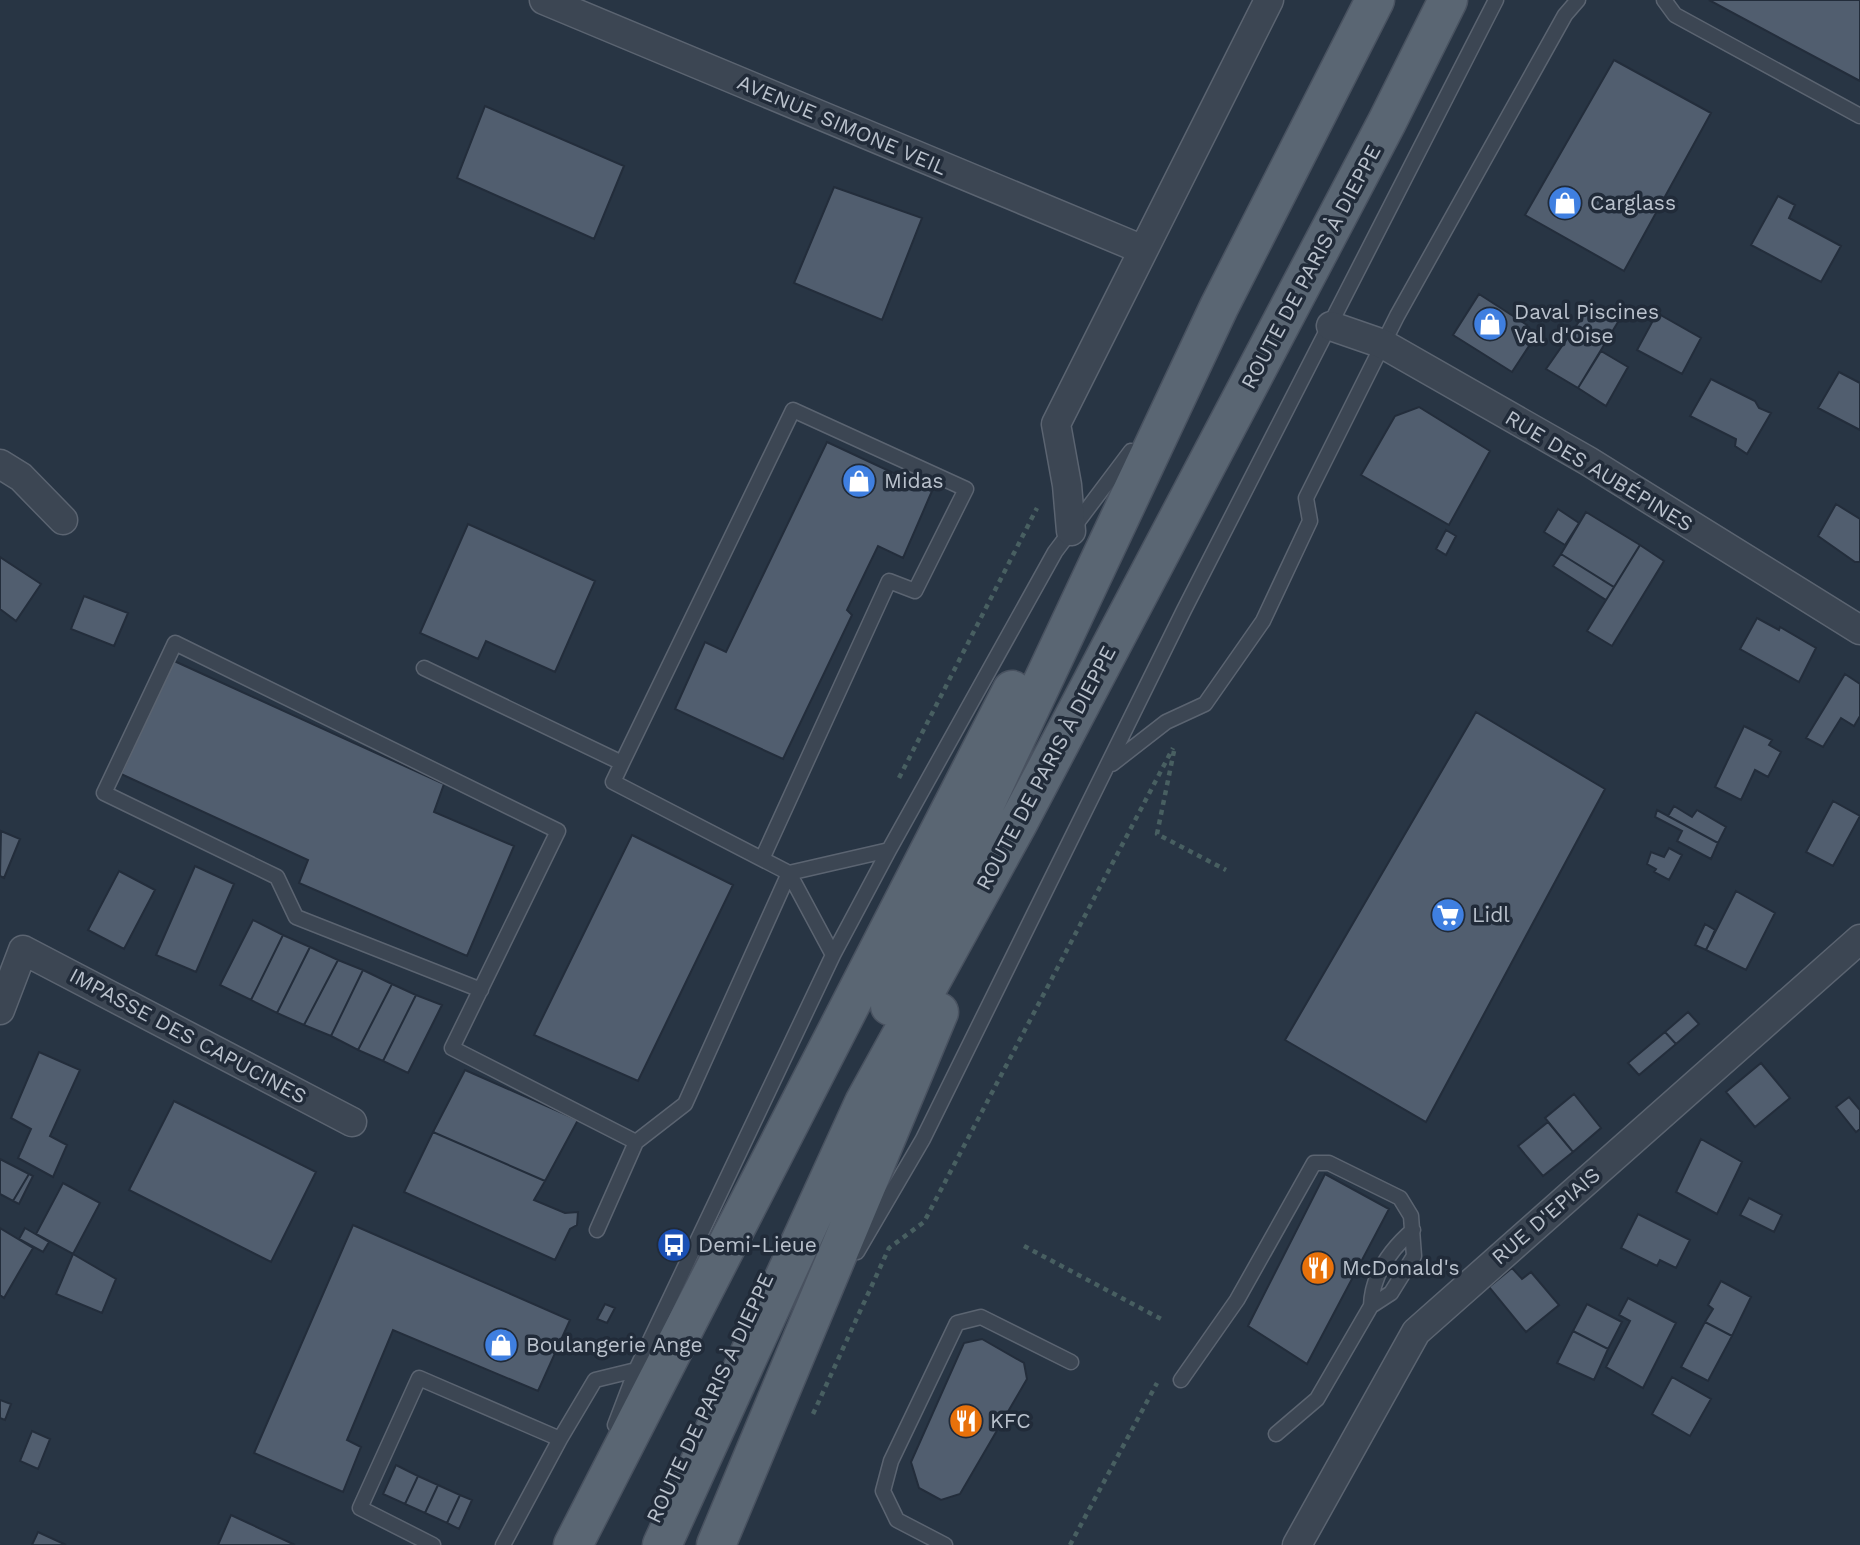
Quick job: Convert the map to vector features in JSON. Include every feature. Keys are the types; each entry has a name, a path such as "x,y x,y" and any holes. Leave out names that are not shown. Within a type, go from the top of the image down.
{"main road":[{"name":"ROUTE DE PARIS À DIEPPE","path":"641,1545 708,1405 863,1061 955,872 1219,307 1375,0"},
{"name":"ROUTE DE PARIS À DIEPPE","path":"662,1545 864,1103 1018,823 1375,146 1448,0"},
{"path":"572,1545 889,931 1131,451 1219,307"},
{"path":"716,1545 1018,823"}],"street":[{"name":"AVENUE SIMONE VEIL","path":"544,0 1141,249"},
{"path":"1071,531 1067,485 1056,424 1141,249 1269,0"},
{"name":"RUE DES AUBÉPINES","path":"1331,326 1382,344 1588,461 1860,630"},
{"path":"0,464 21,477 63,520"},
{"name":"RUE D'EPIAIS","path":"1297,1545 1416,1332 1860,939"},
{"path":"0,1010 14,958"},
{"name":"IMPASSE DES CAPUCINES","path":"14,958 352,1122"}],"lane":[{"path":"789,1369 923,1139 1184,610 1496,0"},
{"path":"1108,766 1166,722 1205,704 1263,621 1310,521 1306,498 1382,344 1565,15 1578,0"},
{"path":"1664,0 1675,15 1860,116"},
{"path":"762,859 889,581 915,591 966,489 793,410 612,782 789,873 833,955"},
{"path":"572,1545 636,1370 833,955 1055,552 1131,451"},
{"path":"481,990 296,917 277,877 104,793 175,643 558,831 481,990 452,1048 636,1142"},
{"path":"424,668 622,763"},
{"path":"789,873 889,850"},
{"path":"889,931 955,872"},
{"path":"597,1230 636,1142 685,1104 789,873"},
{"path":"1181,1380 1237,1300 1314,1163 1329,1163 1400,1198 1412,1216 1414,1256 1391,1293 1371,1306"},
{"path":"1276,1434 1317,1399 1371,1306 1372,1290 1393,1248 1412,1230"},
{"path":"945,1545 897,1520 883,1491 891,1461 957,1323 981,1317 1071,1362"},
{"path":"503,1545 594,1380 636,1370"},
{"path":"433,1545 360,1508 419,1378 560,1439"}],"path":[{"path":"808,1424 889,1248 924,1222 1175,743 1157,834 1226,870"},
{"path":"1024,1246 1163,1320"},
{"path":"1070,1545 1158,1382"}],"building":[{"path":"1709,0 1860,0 1860,81"},
{"path":"1614,60 1711,113 1624,271 1525,215"},
{"path":"485,106 624,166 594,239 457,178"},
{"path":"834,187 922,218 882,320 794,283"},
{"path":"1778,196 1795,205 1789,218 1841,246 1821,282 1751,245"},
{"path":"1479,294 1527,325 1520,336 1531,343 1512,372 1453,335"},
{"path":"1592,303 1618,322 1578,388 1546,369"},
{"path":"1657,313 1701,338 1682,374 1637,350"},
{"path":"1601,351 1628,367 1606,406 1578,388"},
{"path":"1839,372 1860,383 1860,430 1818,408"},
{"path":"1711,379 1755,401 1759,408 1771,413 1747,454 1735,446 1736,439 1690,416"},
{"path":"1419,407 1490,451 1449,525 1361,475 1395,416"},
{"path":"827,442 932,491 903,558 878,546 847,610 852,615 783,759 675,709 705,642 726,652"},
{"path":"1836,504 1860,519 1860,562 1855,562 1818,536"},
{"path":"1558,509 1579,523 1565,545 1544,532"},
{"path":"1586,512 1640,545 1614,587 1561,554"},
{"path":"468,524 595,581 555,672 486,641 478,659 420,633"},
{"path":"1446,530 1456,536 1446,555 1436,549"},
{"path":"1640,545 1664,561 1612,646 1587,631"},
{"path":"1561,554 1614,587 1606,600 1553,566"},
{"path":"0,557 41,584 16,621 0,609"},
{"path":"84,596 128,613 114,646 71,629"},
{"path":"1757,618 1779,630 1780,627 1816,648 1799,682 1740,649"},
{"path":"172,660 444,784 434,812 514,846 467,956 299,883 308,860 121,774"},
{"path":"1845,674 1860,684 1860,716 1854,726 1841,718 1823,747 1806,738"},
{"name":"Lidl","path":"1476,712 1605,789 1426,1122 1285,1040"},
{"path":"1744,726 1772,740 1769,745 1781,752 1768,777 1755,770 1741,800 1715,787"},
{"path":"1833,801 1860,816 1833,866 1806,852"},
{"path":"1674,806 1692,817 1697,810 1726,827 1718,843 1668,816"},
{"path":"1657,810 1718,843 1711,859 1677,841 1682,831 1655,817"},
{"path":"1,831 20,839 4,878 0,876"},
{"path":"632,835 733,885 638,1081 534,1035"},
{"path":"1669,848 1682,855 1669,880 1654,872 1656,869 1647,864 1651,852 1664,857"},
{"path":"195,866 234,884 196,972 156,955"},
{"path":"119,871 155,890 124,949 88,930"},
{"path":"1736,891 1775,913 1746,970 1706,950"},
{"path":"253,920 283,935 251,1000 220,985"},
{"path":"1705,924 1715,930 1706,950 1695,945"},
{"path":"283,935 310,947 277,1013 251,1000"},
{"path":"310,947 338,960 304,1025 277,1013"},
{"path":"338,960 363,970 331,1036 304,1025"},
{"path":"363,970 392,984 358,1050 331,1036"},
{"path":"392,984 416,995 383,1061 358,1050"},
{"path":"416,995 442,1005 408,1073 383,1061"},
{"path":"1688,1012 1699,1024 1676,1044 1665,1032"},
{"path":"1665,1032 1676,1044 1639,1075 1628,1063"},
{"path":"39,1052 80,1070 50,1136 67,1145 53,1177 18,1158 31,1129 11,1118"},
{"path":"1761,1063 1790,1098 1755,1127 1726,1092"},
{"path":"465,1070 578,1120 545,1181 433,1132"},
{"path":"1574,1094 1601,1128 1573,1152 1545,1118"},
{"path":"1849,1097 1860,1110 1860,1129 1856,1132 1836,1107"},
{"path":"174,1101 316,1172 271,1262 129,1190"},
{"path":"1548,1122 1573,1152 1543,1176 1518,1146"},
{"path":"433,1132 545,1181 534,1200 565,1213 578,1212 577,1225 570,1229 555,1260 404,1192"},
{"path":"1701,1139 1742,1162 1717,1214 1676,1192"},
{"path":"0,1159 29,1174 13,1201 0,1194"},
{"path":"29,1174 33,1176 19,1204 13,1201"},
{"name":"McDonald's","path":"1325,1174 1389,1209 1307,1364 1248,1326"},
{"path":"63,1183 100,1203 73,1254 36,1234"},
{"path":"1749,1198 1782,1215 1774,1232 1740,1215"},
{"path":"1638,1214 1690,1240 1676,1268 1660,1260 1657,1266 1621,1248"},
{"path":"353,1225 570,1320 538,1391 393,1330 347,1440 361,1447 343,1492 254,1453"},
{"path":"0,1228 33,1248 4,1298 0,1295"},
{"path":"25,1228 49,1242 43,1252 19,1239"},
{"path":"73,1254 116,1279 102,1313 56,1294"},
{"path":"1512,1268 1522,1279 1531,1272 1559,1305 1526,1332 1489,1287"},
{"path":"1721,1281 1751,1297 1732,1336 1705,1322 1713,1309 1708,1305"},
{"path":"1628,1298 1676,1323 1643,1388 1606,1367 1630,1321 1619,1315"},
{"path":"605,1304 615,1308 607,1323 597,1319"},
{"path":"1587,1304 1622,1322 1608,1349 1573,1331"},
{"path":"1705,1322 1732,1336 1708,1381 1681,1367"},
{"path":"1573,1331 1608,1349 1594,1380 1557,1363"},
{"name":"KFC","path":"982,1339 1024,1363 1027,1379 960,1494 941,1500 919,1488 911,1462 964,1343"},
{"path":"1672,1377 1711,1399 1690,1436 1652,1414"},
{"path":"0,1400 11,1404 5,1420 0,1418"},
{"path":"32,1431 50,1439 38,1469 20,1461"},
{"path":"396,1465 418,1476 405,1504 383,1494"},
{"path":"418,1476 438,1485 425,1513 405,1504"},
{"path":"438,1485 460,1495 447,1523 425,1513"},
{"path":"460,1495 472,1500 459,1529 447,1523"},
{"path":"231,1515 295,1545 218,1545"},
{"path":"38,1532 66,1545 32,1545"}],"place":[{"name":"Carglass","path":"1565,203"},
{"name":"Daval Piscines Val d'Oise","path":"1490,324"},
{"name":"Midas","path":"859,481"},
{"name":"Lidl","path":"1448,915"},
{"name":"Demi-Lieue","path":"674,1245"},
{"name":"McDonald's","path":"1318,1268"},
{"name":"Boulangerie Ange","path":"501,1345"},
{"name":"KFC","path":"966,1421"}]}
